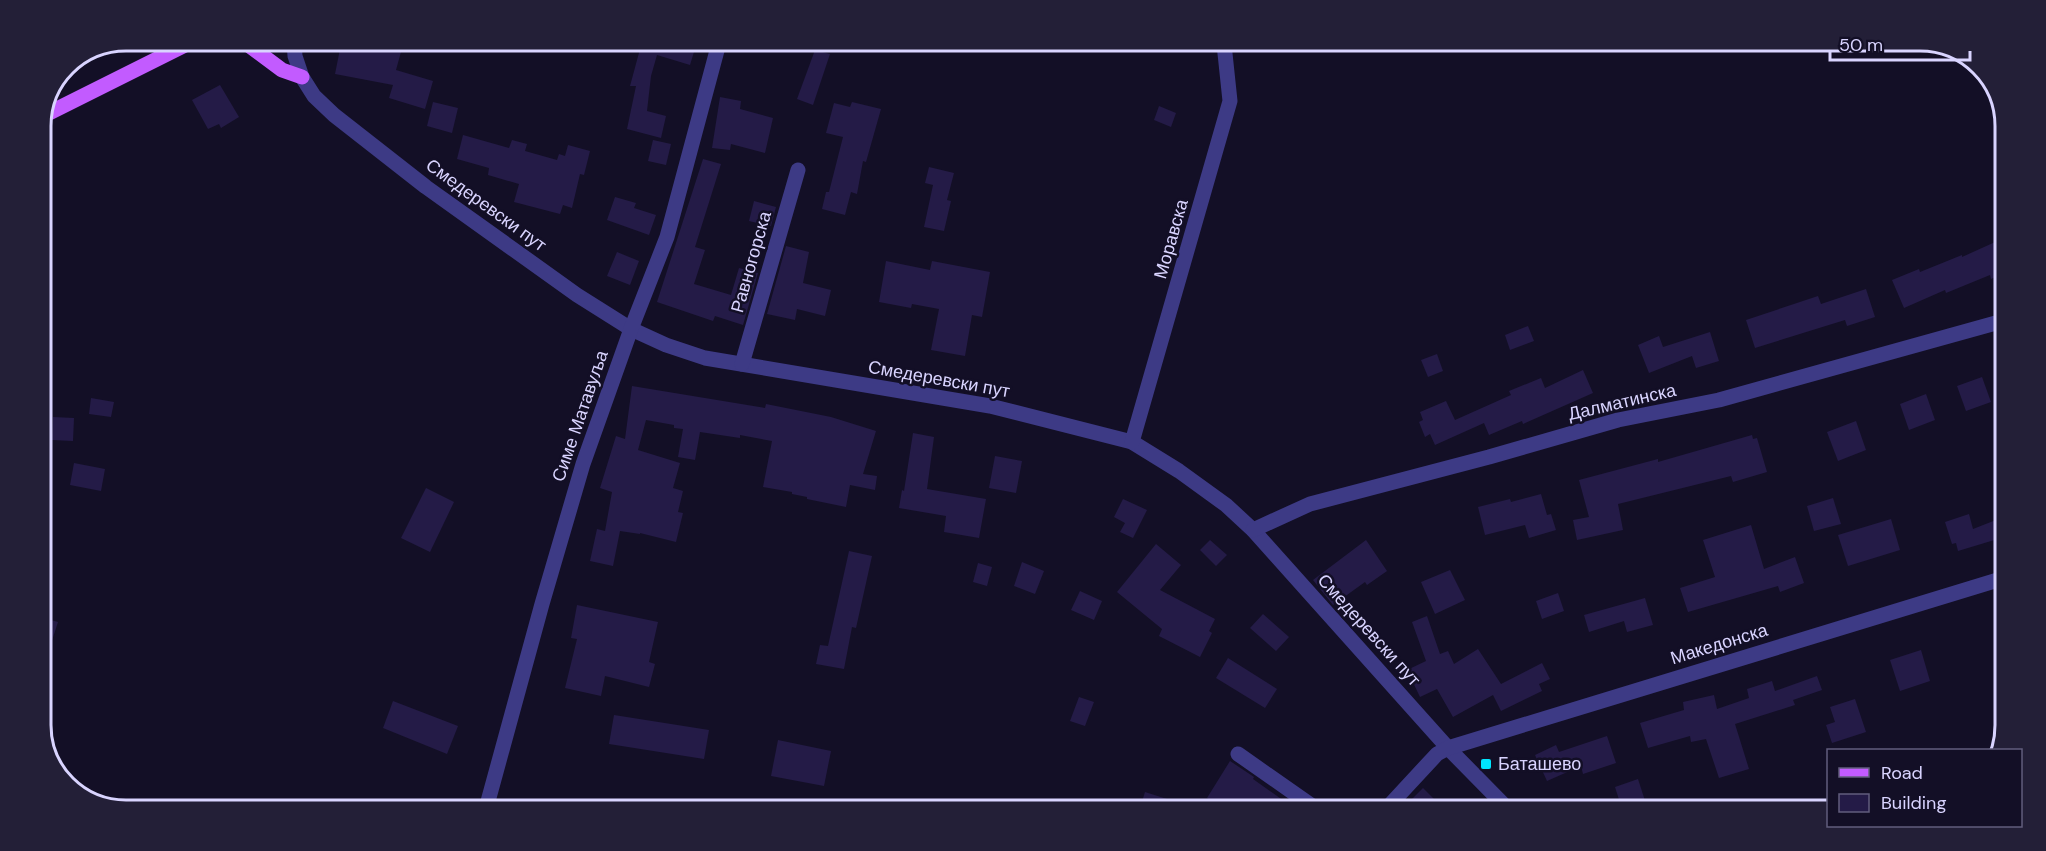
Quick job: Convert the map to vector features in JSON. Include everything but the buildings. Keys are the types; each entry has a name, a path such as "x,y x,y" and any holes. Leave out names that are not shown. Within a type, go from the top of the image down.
{"main road":[{"path":"52,112 174,51"},
{"path":"256,51 282,70 302,77"}],"street":[{"path":"295,51 302,77"},
{"name":"Симе Матавуља","path":"489,800 580,475 631,329 667,237 717,51"},
{"name":"Моравска","path":"1132,442 1230,101 1225,51"},
{"name":"Смедеревски пут","path":"302,77 314,96 333,115 426,187 577,295 631,329 666,345 705,358 990,406 1132,442 1179,471 1226,505 1253,530 1448,748 1499,800"},
{"name":"Равногорска","path":"742,364 798,170"},
{"name":"Далматинска","path":"1253,530 1310,504 1618,420 1719,400 1995,323"},
{"name":"Македонска","path":"1448,748 1995,581"},
{"path":"1394,800 1437,754 1448,748"},
{"path":"1238,754 1304,800"}],"place":[{"name":"Баташево","path":"1486,764"}]}
